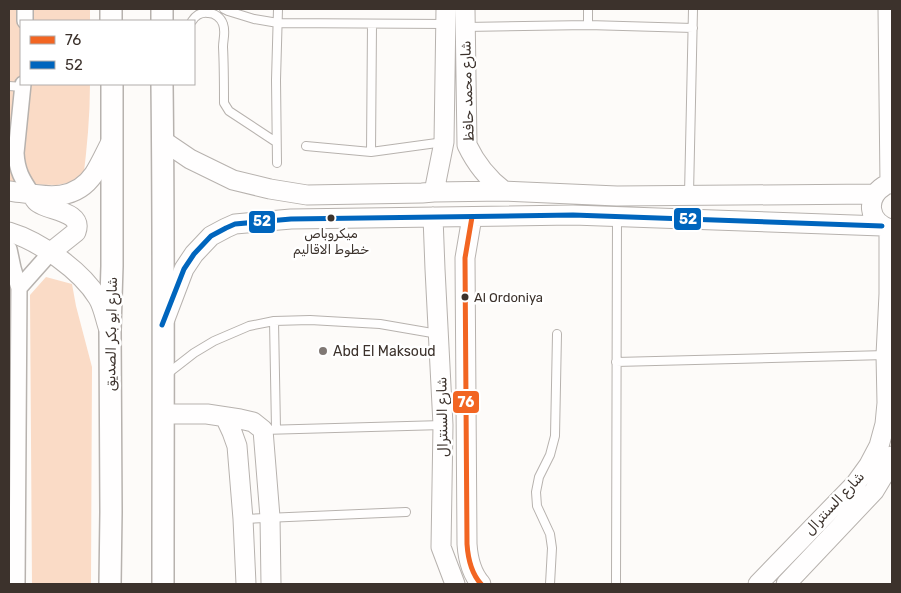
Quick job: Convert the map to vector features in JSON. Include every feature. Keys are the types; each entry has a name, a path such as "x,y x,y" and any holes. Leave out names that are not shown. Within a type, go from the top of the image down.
{"main road":[{"name":"شارع ابو بكر الصديق","path":"110,584 112,85"},
{"path":"163,89 163,584"}],"street":[{"path":"888,9 891,129 886,187 871,203 873,216 888,228"},
{"name":"شارع محمد حافظ","path":"434,192 444,142 446,16"},
{"name":"شارع محمد حافظ","path":"465,18 468,145 474,159 493,182 504,191"},
{"path":"18,85 12,159 36,202 65,213 77,224 76,232 52,252 19,288"},
{"path":"9,191 51,196 68,194 83,187 93,174 112,140"},
{"path":"162,140 190,159 233,180 245,184 307,195 504,191 617,196 886,187"},
{"path":"370,194 370,218"},
{"path":"617,196 617,217"},
{"path":"162,325 184,269 194,254 211,236 235,224 291,219 573,215 888,228"},
{"name":"شارع السنترال","path":"433,217 443,425 441,547 455,584"},
{"name":"شارع السنترال","path":"472,217 466,258 466,487 468,557 472,570 481,584"},
{"name":"شارع السنترال","path":"758,584 856,482 869,465 878,446 887,403 886,355 891,294 888,228"},
{"path":"9,232 52,252 82,277 98,298 110,330"},
{"path":"9,249 19,288 13,510 17,584"},
{"path":"164,414 207,414 253,422 270,429 272,584"},
{"path":"225,417 237,446 246,584"},
{"name":"شارع السنترال","path":"786,584 874,491 886,471 892,456"},
{"path":"442,487 466,487"}],"lane":[{"path":"224,9 254,19 278,23 372,24 446,16"},
{"path":"277,163 276,80 278,9"},
{"path":"588,9 588,25"},
{"path":"689,195 693,9"},
{"path":"193,20 202,13 209,12 221,20 225,34 223,45 224,103 229,111 276,142"},
{"path":"465,18 588,25 693,28"},
{"path":"371,152 372,24"},
{"path":"306,146 371,152 444,142"},
{"path":"616,584 617,217"},
{"path":"163,377 194,353 214,341 249,326 274,321 310,320 380,324 438,334"},
{"path":"274,321 270,429 443,425"},
{"path":"550,584 552,548 550,534 538,506 536,492 539,477 550,455 555,436 557,334"},
{"path":"616,362 886,355"},
{"path":"243,519 406,512"}],"shaded area":[{"path":"9,9 90,9 90,20 20,20 20,85 90,85 83,180 57,185 9,184"},
{"path":"46,277 72,284 92,367 91,584 32,584 30,295"}],"transit line":[{"name":"52","path":"162,325 184,269 194,254 211,236 235,224 291,219 573,215 882,226"},
{"name":"76","path":"472,217 465,258 467,544 471,566 481,584"}],"place":[{"name":"ميكروباص خطوط الاقاليم","path":"331,218"},
{"name":"Al Ordoniya","path":"465,297"},
{"name":"Abd El Maksoud","path":"323,351"}]}
